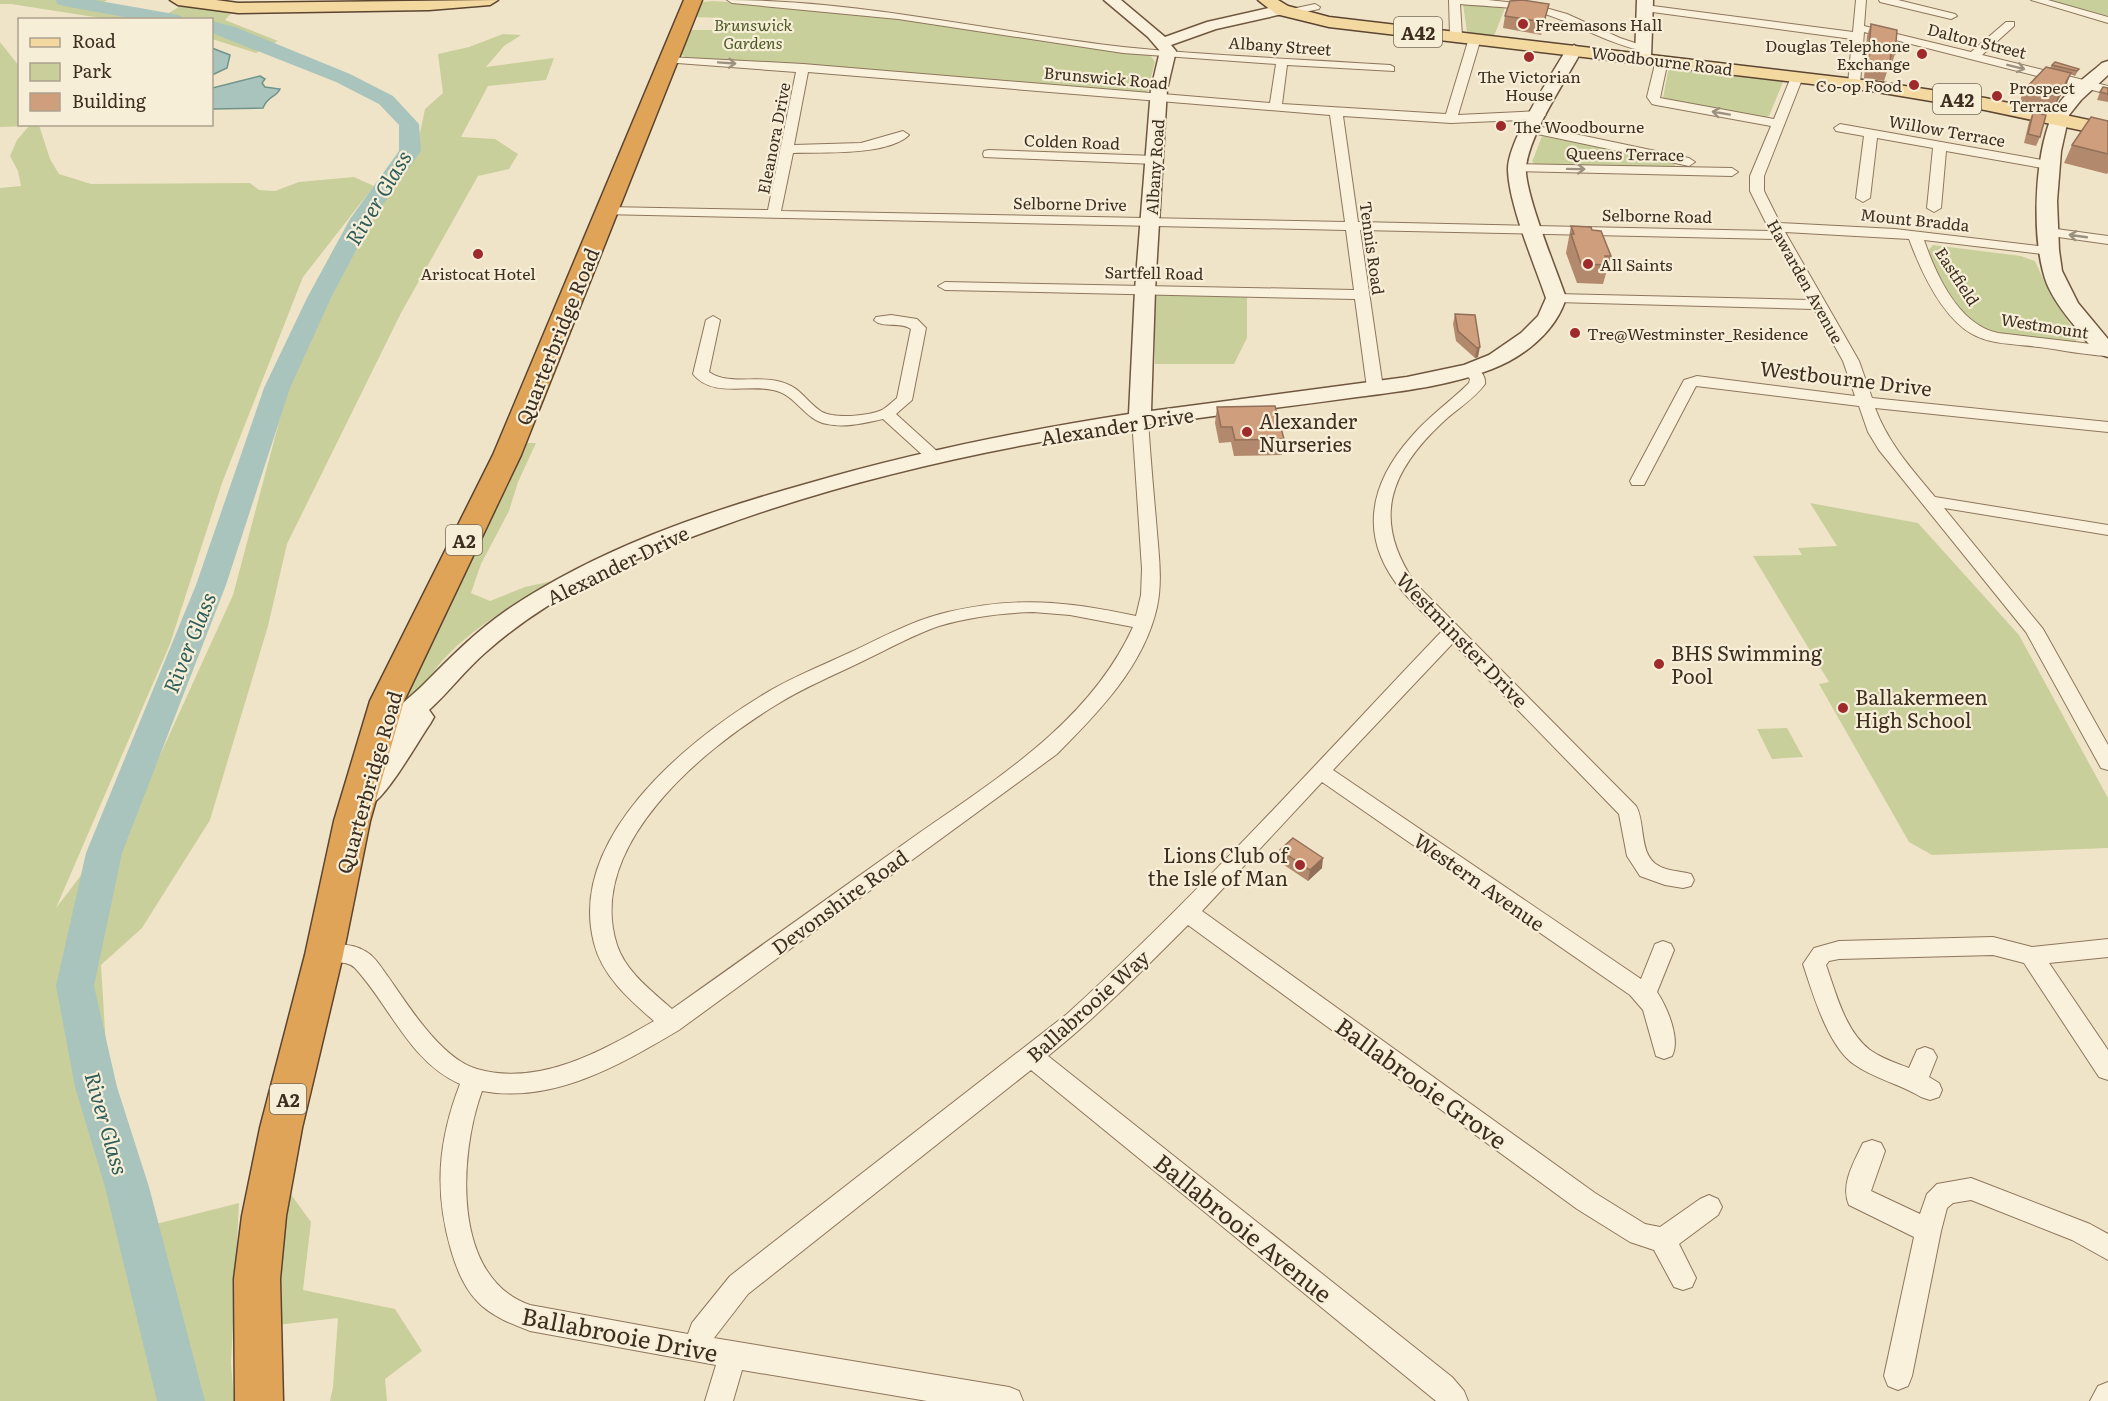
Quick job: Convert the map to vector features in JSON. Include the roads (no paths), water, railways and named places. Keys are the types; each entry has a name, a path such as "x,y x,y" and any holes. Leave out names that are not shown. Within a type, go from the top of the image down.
{"highway":[{"name":"Quarterbridge Road","path":"259,1401 256,1279 264,1216 281,1128 324,955 357,802 387,701 507,455 693,0"}],"main road":[{"path":"177,0 238,8 429,5 490,0"},
{"path":"1112,0 1165,48 1212,25 1287,11"},
{"name":"Woodbourne Road","path":"1266,0 1287,11 1314,9 1456,36 1574,50 1644,53 1662,60 1854,84 1967,101 2060,119"},
{"path":"1644,53 1645,4"},
{"name":"Albany Road","path":"1140,419 1145,290 1159,98 1165,48"},
{"path":"1556,298 1532,230 1517,176 1517,168 1518,159 1574,50"},
{"path":"2108,66 2063,112 2048,165 2052,269 2058,285 2089,331 2108,351"},
{"name":"A42","path":"2060,119 2108,130"},
{"name":"Alexander Drive","path":"372,753 386,734 437,687 457,663 514,618 550,595 647,545 733,513 933,456 1140,419 1375,388 1470,370 1500,358 1529,337 1553,309 1556,298"},
{"name":"Alexander Drive","path":"357,802 378,779 437,687"}],"street":[{"name":"Albany Street","path":"732,0 826,8 958,24 1123,50 1165,48 1282,62 1390,69"},
{"path":"826,8 863,0"},
{"path":"1456,36 1455,0 1536,4 1576,20 1644,53"},
{"path":"1854,84 1861,0"},
{"path":"1884,0 1951,16"},
{"path":"2036,0 2108,20"},
{"name":"Dalton Street","path":"1645,4 1857,32 1974,56 2108,90"},
{"path":"1974,56 2010,24"},
{"path":"1451,119 1475,38"},
{"name":"Brunswick Road","path":"668,60 803,68 1275,108 1536,122 1732,172"},
{"path":"1662,60 1653,97 1656,101 1778,124"},
{"path":"1275,108 1282,62"},
{"name":"Eleanora Drive","path":"774,214 803,68"},
{"name":"Hawarden Avenue","path":"1797,77 1757,176 1757,191 1851,361 1876,432 1885,447 2034,629 2108,763"},
{"name":"Tennis Road","path":"1336,112 1375,388"},
{"name":"Willow Terrace","path":"1840,128 2048,165"},
{"path":"1863,198 1871,133"},
{"path":"787,149 865,146 891,141 903,135"},
{"path":"1934,208 1940,145"},
{"name":"Colden Road","path":"989,154 1155,160"},
{"name":"Queens Terrace","path":"1517,168 1732,172"},
{"name":"Selborne Drive","path":"606,211 1532,230"},
{"name":"Selborne Road","path":"1532,230 1778,231"},
{"name":"Mount Bradda","path":"1778,231 2050,241 2108,240"},
{"name":"Eastfield","path":"1915,236 1927,265 1950,303 1977,331"},
{"name":"Sartfell Road","path":"945,286 1362,295"},
{"path":"1556,298 1820,305"},
{"path":"730,319 707,320 701,368 702,374 708,380 715,383 785,388 797,395 819,418 843,422 886,414 904,400 920,328 916,323 908,321 881,320"},
{"name":"Westmount","path":"1977,331 2010,339 2108,351"},
{"name":"Westminster Drive","path":"1470,370 1478,378 1477,384 1435,421 1393,470 1384,490 1380,513 1388,557 1399,574 1453,631 1629,811 1638,859 1646,869 1655,874 1683,880"},
{"name":"Westbourne Drive","path":"1638,481 1690,383 1697,381 1865,402 2108,427"},
{"path":"886,414 933,456"},
{"name":"Devonshire Road","path":"324,955 346,954 363,962 432,1051 454,1069 474,1079 515,1083 541,1081 611,1058 671,1023 1050,749 1095,703 1126,658 1143,623 1148,606 1151,557 1140,419"},
{"path":"1928,501 1958,504 2108,530"},
{"path":"671,1023 618,971 605,944 599,918 601,892 605,873 617,846 635,818 656,791 713,740 769,700 825,671 932,623 998,609 1031,606 1084,609 1143,623"},
{"name":"Ballabrooie Way","path":"696,1348 702,1332 740,1285 1031,1056 1114,985 1187,912 1453,631"},
{"name":"Western Avenue","path":"1320,771 1628,983 1641,989 1656,1011 1664,1049"},
{"name":"Ballabrooie Grove","path":"1187,912 1587,1201 1639,1234 1663,1240"},
{"path":"1925,1057 1923,1085 1860,1056 1838,1023 1814,964 1822,954 1839,950 1993,946 2032,956 2108,948"},
{"path":"1641,989 1650,985 1664,950"},
{"path":"2032,956 2108,1070"},
{"name":"Ballabrooie Avenue","path":"1031,1056 1442,1387 1454,1401"},
{"name":"Ballabrooie Drive","path":"474,1079 462,1111 453,1163 455,1218 470,1269 489,1295 510,1311 530,1318 696,1348 1009,1401"},
{"path":"1872,1151 1858,1186 1858,1197 1928,1231"},
{"path":"1898,1376 1928,1231 1936,1202 1946,1192 1971,1189 2081,1232 2108,1248"},
{"path":"1683,1278 1663,1240 1709,1207"},
{"name":"Ballabrooie Drive","path":"719,1401 733,1354"},
{"path":"2104,1401 2108,1396"}],"water":[{"path":"213,48 230,55 227,68 213,75"},
{"path":"260,76 265,79 262,83 265,87 280,89 263,108 213,109 213,88"}],"waterway":[{"name":"River Glass","path":"64,0 163,18"},
{"name":"River Glass","path":"181,1401 127,1187 96,1087 75,986 104,853 211,585 277,388 319,298 361,219 410,151 409,124 386,100 343,78 228,31 213,27"}],"place":[{"name":"Freemasons Hall","path":"1523,24"},
{"name":"Douglas Telephone Exchange","path":"1922,54"},
{"name":"The Victorian House","path":"1529,57"},
{"name":"Co-op Food","path":"1914,85"},
{"name":"Prospect Terrace","path":"1997,96"},
{"name":"The Woodbourne","path":"1501,126"},
{"name":"Aristocat Hotel","path":"478,254"},
{"name":"All Saints","path":"1588,264"},
{"name":"Tre@Westminster_Residence","path":"1575,333"},
{"name":"Alexander Nurseries","path":"1247,432"},
{"name":"BHS Swimming Pool","path":"1659,664"},
{"name":"Ballakermeen High School","path":"1843,708"},
{"name":"Lions Club of the Isle of Man","path":"1300,865"}],"park label":[{"name":"Brunswick Gardens","path":"753,33"}]}
